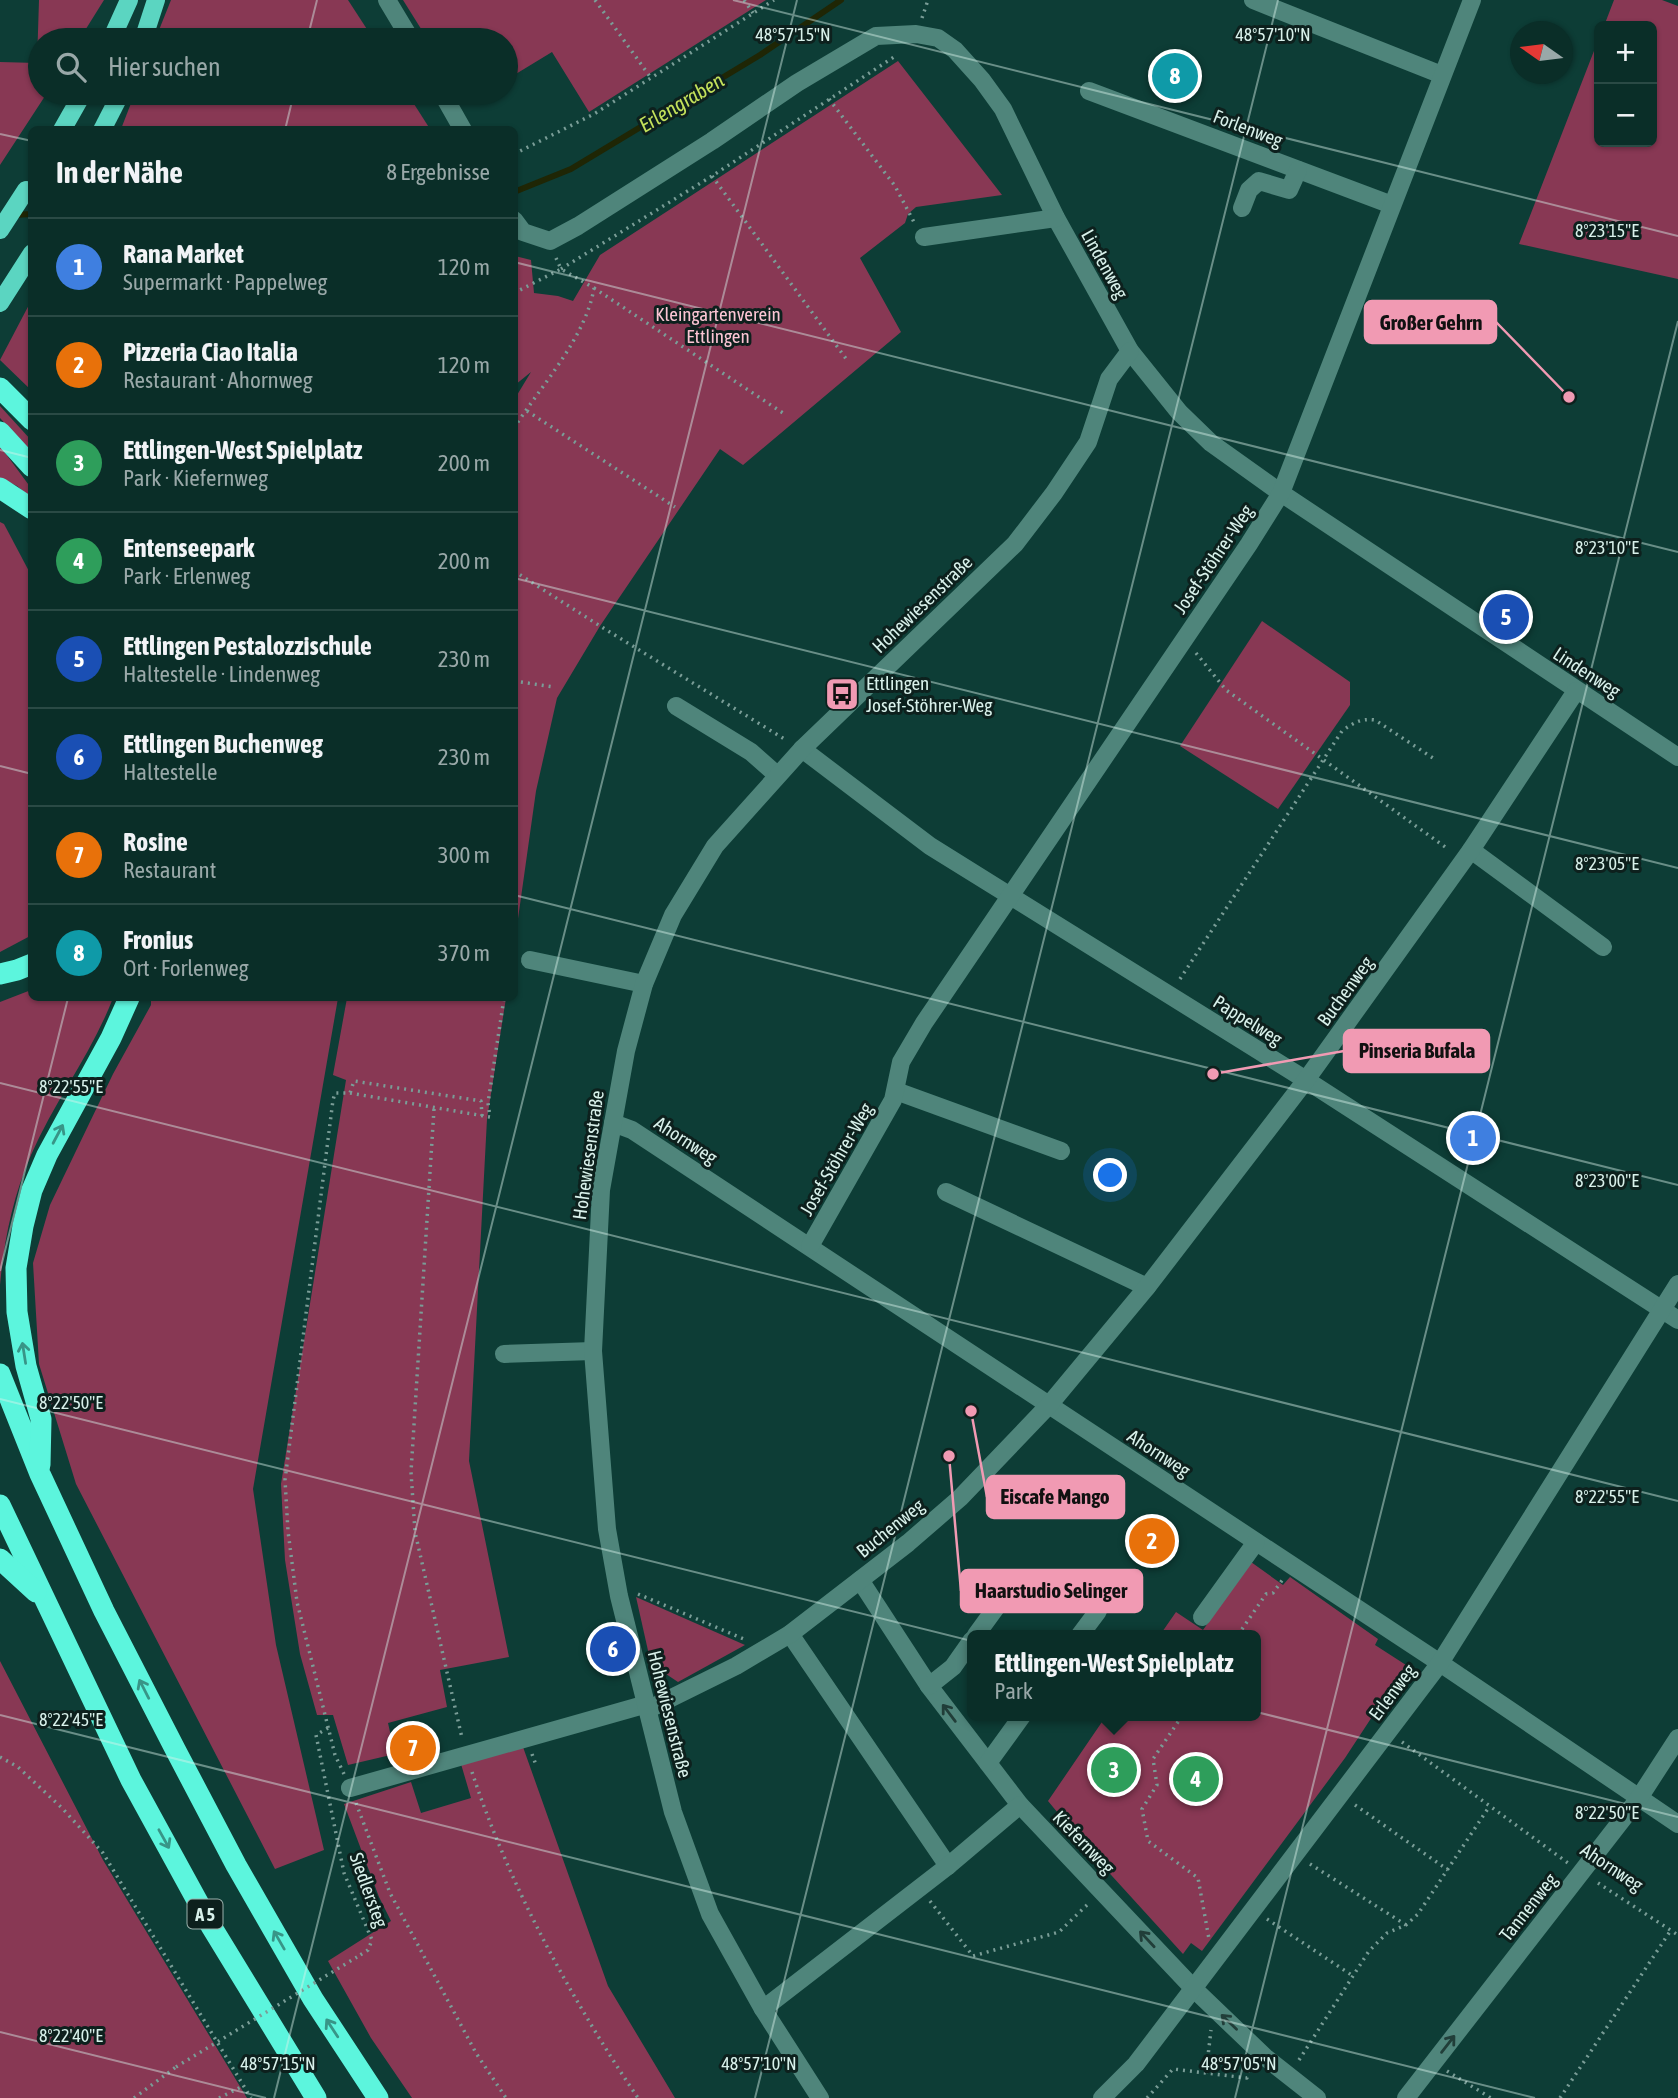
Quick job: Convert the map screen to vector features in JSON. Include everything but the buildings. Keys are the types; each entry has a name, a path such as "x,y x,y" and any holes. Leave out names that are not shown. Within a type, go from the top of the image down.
{"highway":[{"path":"0,388 28,416"},
{"path":"0,432 28,463"},
{"path":"0,488 28,506"},
{"path":"0,974 28,966"},
{"path":"40,1474 41,1419 26,1366 18,1312 16,1269 23,1226 32,1190 47,1155 111,1038 128,1001"},
{"path":"0,1374 40,1474 110,1623 236,1865 313,1999 378,2098"},
{"name":"A 5","path":"0,1505 138,1792 211,1926 316,2098"},
{"name":"A 5","path":"0,1559 45,1601"}],"main road":[{"path":"116,28 129,0"},
{"path":"147,28 156,0"},
{"path":"64,126 76,105"},
{"path":"104,126 115,105"},
{"path":"0,230 28,188"},
{"path":"0,303 28,259"}],"street":[{"path":"387,0 404,28"},
{"path":"1253,0 1442,75"},
{"name":"Josef-Stöhrer-Weg","path":"810,1246 893,1100 901,1062 924,1023 1281,493 1472,0"},
{"name":"Lindenweg","path":"550,242 690,155 797,83 876,36 916,34 938,38 955,50 1003,109 1056,218 1130,351 1179,412 1211,443 1281,493 1678,757"},
{"name":"Forlenweg","path":"1089,91 1392,205"},
{"path":"449,105 461,126"},
{"path":"1242,208 1249,190 1259,181 1289,190 1298,170"},
{"path":"924,237 1056,218"},
{"path":"518,225 523,232 550,242"},
{"name":"Hohewiesenstraße","path":"820,2098 763,2009 710,1914 673,1812 619,1596 607,1529 593,1351 601,1190 613,1122 626,1051 644,984 673,915 715,846 802,749 1016,544 1054,494 1088,442 1109,379 1130,351"},
{"name":"Buchenweg","path":"350,1788 466,1754 648,1707 756,1654 790,1634 960,1498 1049,1405 1147,1287 1306,1080 1468,855 1576,691"},
{"path":"676,706 751,752 777,775"},
{"name":"Pappelweg","path":"802,749 930,846 1306,1080 1678,1320"},
{"path":"1468,855 1603,947"},
{"path":"530,960 644,984"},
{"name":"Josef-Stöhrer-Weg","path":"896,1091 1061,1151"},
{"name":"Ahornweg","path":"613,1122 632,1130 810,1246 1678,1824"},
{"path":"946,1192 1147,1287"},
{"name":"Erlenweg","path":"1102,2098 1136,2064 1440,1663 1678,1283"},
{"path":"504,1354 593,1351"},
{"path":"1202,1617 1256,1542"},
{"name":"Kiefernweg","path":"860,1580 929,1686 1020,1805 1194,1989 1255,2048 1317,2098"},
{"path":"980,1630 1008,1591"},
{"path":"1084,1630 1098,1611"},
{"path":"790,1634 948,1866"},
{"path":"929,1686 953,1667 967,1647"},
{"path":"988,1763 1018,1721"},
{"name":"Tannenweg","path":"1406,2098 1639,1798 1678,1738"},
{"path":"763,2009 948,1866 1020,1805"}],"path":[{"path":"595,0 651,78"},
{"path":"744,0 753,13"},
{"path":"518,152 594,114 774,0"},
{"path":"518,291 561,270 712,176 904,50 916,34"},
{"path":"829,99 895,186 924,237"},
{"path":"712,176 847,360"},
{"path":"550,242 561,270 594,288 783,413"},
{"path":"518,422 565,352 590,308 594,288"},
{"path":"526,410 675,507"},
{"path":"518,574 802,749"},
{"path":"1185,638 1226,690 1322,761 1468,855"},
{"path":"518,682 554,687"},
{"path":"1169,996 1342,731 1354,722 1375,720 1433,758"},
{"path":"505,1001 488,1103 490,1117 350,1093 335,1093 285,1480 297,1602 335,1755 390,1893 476,2053 506,2098"},
{"path":"350,1093 354,1081 481,1101 482,1116"},
{"path":"434,1109 411,1472 415,1532 466,1754 479,1794 555,1961 607,2052 638,2098"},
{"path":"1241,1630 1266,1594 1273,1593 1293,1566"},
{"path":"619,1596 633,1592 747,1640 756,1654"},
{"path":"1179,1721 1153,1759 1157,1785 1142,1809 1148,1841 1198,1878 1207,1938 1223,1951"},
{"name":"Siedlersteg","path":"134,2098 176,2067 368,1950 372,1940 344,1873 316,1735 328,1728"},
{"name":"Ahornweg","path":"1389,1732 1581,1872 1678,1935"},
{"path":"0,1757 18,1768 62,1808 103,1853 251,2098"},
{"path":"1341,1794 1448,1870"},
{"path":"1288,2077 1368,1951 1387,1933 1406,1925 1418,1914 1489,1807"},
{"path":"1295,1854 1406,1925"},
{"path":"919,1888 973,1956 1059,1932 1102,1891"},
{"path":"1254,1910 1353,1976"},
{"path":"1560,2098 1671,1930"},
{"path":"1206,2073 1212,2020 1219,2013"},
{"path":"1147,2098 1173,2069 1247,2078 1251,2054 1255,2048"},
{"path":"1433,2063 1491,2098"},
{"path":"219,2098 243,2086"}],"green space":[{"path":"39,0 104,0 86,28 38,28"},
{"path":"171,0 348,0 366,28 160,28"},
{"path":"403,0 766,0 589,112 552,52 518,73 518,28 420,28"},
{"path":"1614,0 1662,0 1678,6 1678,279 1519,244 1594,51 1594,147 1657,147 1657,21 1606,21"},
{"name":"Kleingartenverein Ettlingen","path":"898,61 1002,195 916,207 908,214 905,223 860,258 901,332 743,465 720,449 600,626 557,698 536,791 518,919 518,393 531,372 518,383 518,257 531,260 534,293 573,301 600,255"},
{"path":"0,62 28,63 28,105 39,105 0,165"},
{"path":"130,105 415,105 428,126 122,126"},
{"path":"28,307 28,387 0,360"},
{"path":"0,406 28,437 28,449 0,418"},
{"path":"0,446 28,484 28,495 17,486 0,478"},
{"path":"0,522 4,524 28,569 28,937 0,952"},
{"path":"1262,621 1350,682 1350,705 1278,809 1180,746"},
{"path":"28,991 28,1001 112,1001 95,1038 51,1115 19,1186 10,1218 0,1285 0,1002"},
{"path":"151,1001 337,1001 253,1489 276,1645 324,1850 275,1869 76,1484 39,1364 33,1263 50,1205 113,1074"},
{"path":"346,1001 506,1001 487,1119 469,1461 509,1657 440,1670 447,1707 388,1723 395,1754 348,1765 333,1715 317,1715 300,1654 285,1560 281,1484 346,1080 333,1075"},
{"path":"1251,1562 1283,1585 1290,1577 1378,1639 1375,1645 1406,1665 1345,1758 1202,1951 1191,1943 1183,1954 1048,1801 1103,1721 1261,1721 1261,1630 1203,1630"},
{"path":"636,1597 745,1645 678,1682 651,1664"},
{"path":"1176,1612 1203,1630 1163,1630"},
{"path":"0,1661 103,1860 247,2098 0,2098"},
{"path":"523,1747 608,1986 675,2098 412,2098 371,2038 328,1961 391,1921 379,1897 344,1804 411,1782 421,1813 471,1798 461,1764"}],"waterway":[{"name":"Erlengraben","path":"518,190 571,169 760,55 841,0"},
{"name":"Erlengraben","path":"13,215 28,214"}],"place":[{"name":"Fronius","path":"1175,76"},
{"name":"Großer Gehrn","path":"1569,397"},
{"name":"Ettlingen Pestalozzischule","path":"1506,617"},
{"name":"Ettlingen Josef-Stöhrer-Weg","path":"842,694"},
{"name":"Pinseria Bufala","path":"1213,1074"},
{"name":"Rana Market","path":"1473,1138"},
{"name":"Eiscafe Mango","path":"971,1411"},
{"name":"Haarstudio Selinger","path":"949,1456"},
{"name":"Pizzeria Ciao Italia","path":"1152,1541"},
{"name":"Ettlingen Buchenweg","path":"613,1649"},
{"name":"Rosine","path":"413,1748"},
{"name":"Ettlingen-West Spielplatz","path":"1114,1770"},
{"name":"Entenseepark","path":"1196,1779"}]}
